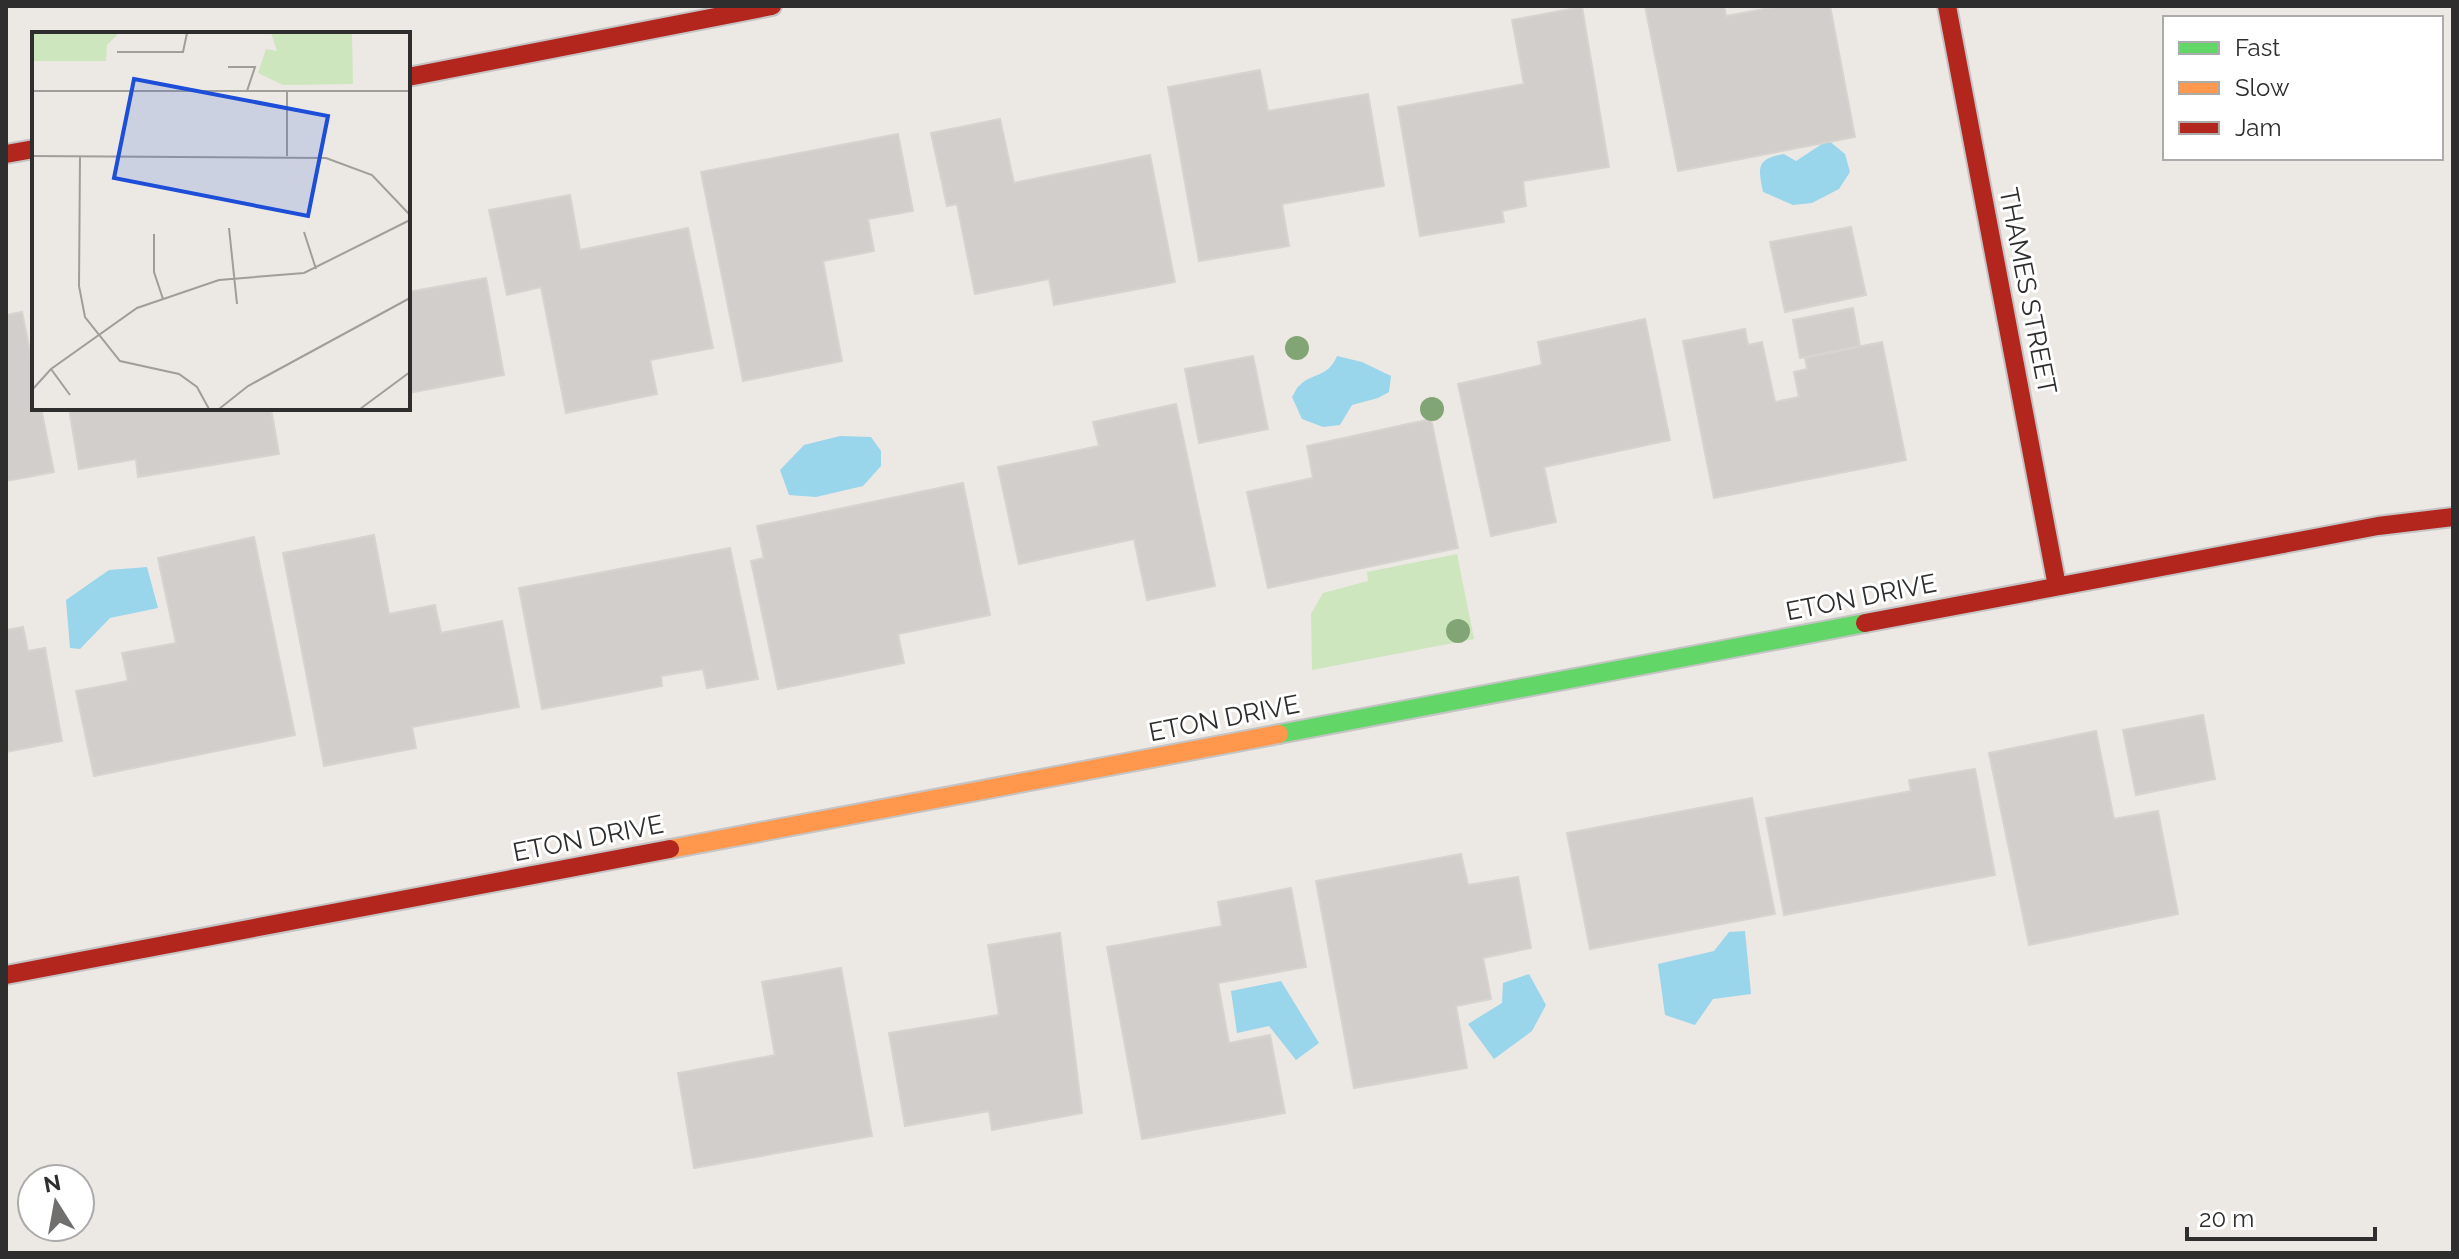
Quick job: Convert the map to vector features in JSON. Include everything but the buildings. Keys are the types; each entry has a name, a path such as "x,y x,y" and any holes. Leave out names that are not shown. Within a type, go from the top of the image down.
{"street":[{"path":"410,77 772,6"},
{"name":"THAMES STREET","path":"1947,6 2057,586"},
{"path":"6,154 32,149"},
{"name":"ETON DRIVE","path":"6,975 2057,586 2378,526 2453,517"}],"green space":[{"path":"1457,554 1474,639 1312,670 1311,614 1323,593 1368,581 1367,572"}],"water":[{"path":"1828,140 1845,154 1850,172 1839,189 1812,203 1793,205 1763,192 1760,170 1764,162 1784,154 1796,161"},
{"path":"1337,356 1362,362 1391,376 1389,392 1352,405 1340,425 1323,427 1302,419 1292,397 1304,381 1324,372"},
{"path":"840,436 871,437 881,451 881,466 863,486 816,497 789,495 780,470 804,445"},
{"path":"147,567 158,608 110,618 80,649 70,648 66,600 109,570"},
{"path":"1745,931 1751,994 1713,999 1695,1025 1665,1015 1658,964 1714,951 1729,932"},
{"path":"1529,974 1546,1005 1532,1031 1494,1059 1468,1024 1502,1003 1503,983"},
{"path":"1281,981 1319,1043 1296,1060 1269,1026 1237,1033 1231,991"}],"traffic: fast":[{"path":"1279,734 1865,623"}],"traffic: slow":[{"path":"670,849 1279,734"}],"traffic: jam":[{"path":"410,77 772,6"},
{"path":"1947,6 2057,586"},
{"path":"6,154 32,149"},
{"path":"1865,623 2378,526 2453,517"},
{"path":"6,975 670,849"}]}
